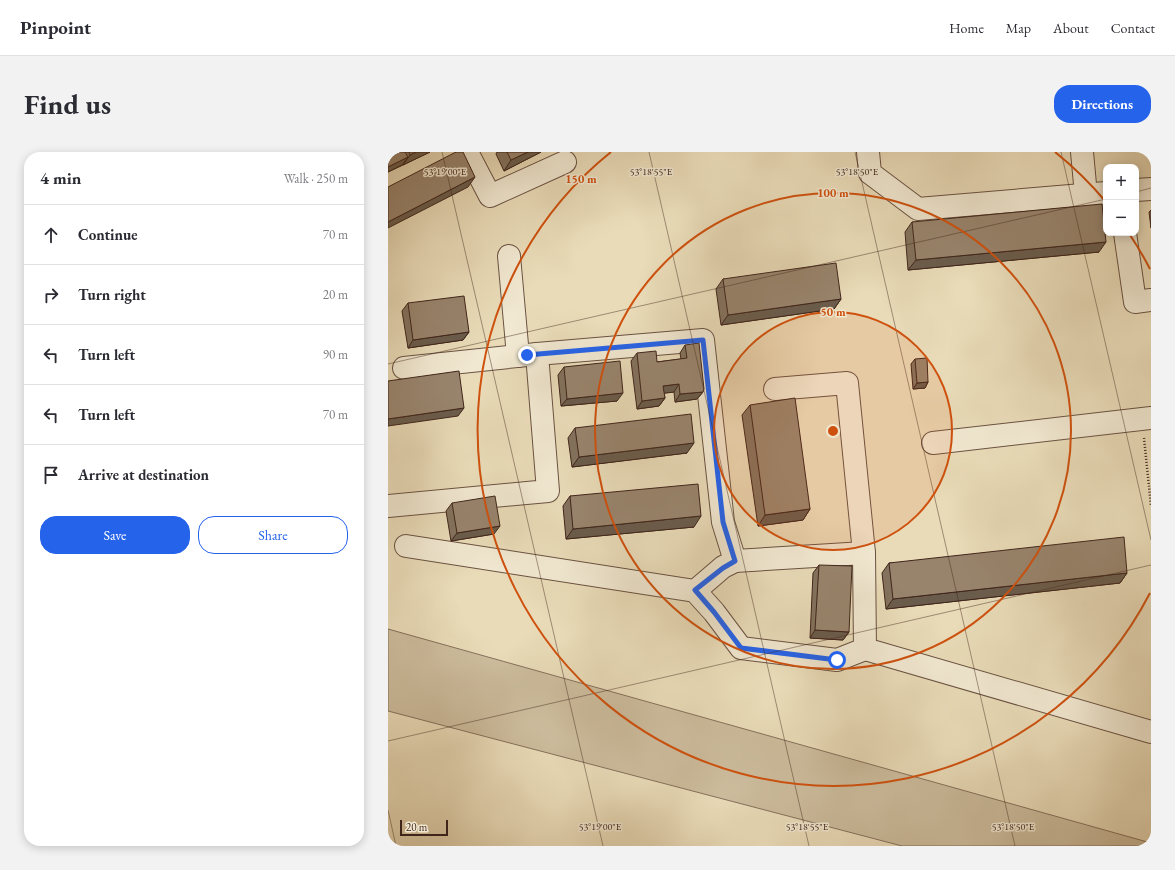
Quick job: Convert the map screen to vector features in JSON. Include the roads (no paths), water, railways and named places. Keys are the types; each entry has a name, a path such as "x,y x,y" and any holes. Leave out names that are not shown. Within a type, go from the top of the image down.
{"lane":[{"path":"466,152 490,196 565,162"},
{"path":"868,152 870,173 918,209 1096,194 1082,152"},
{"path":"1139,190 1151,189"},
{"path":"1125,236 1135,302 1151,300"},
{"path":"388,506 548,491 528,355 509,256"},
{"path":"404,368 528,355 703,340 723,522 735,561"},
{"path":"775,389 847,383 864,553 864,649"},
{"path":"934,443 1147,419"},
{"path":"406,546 695,590 714,612 741,648 837,660 864,649 1151,732"},
{"path":"695,590 723,568 735,561 864,553"}]}
